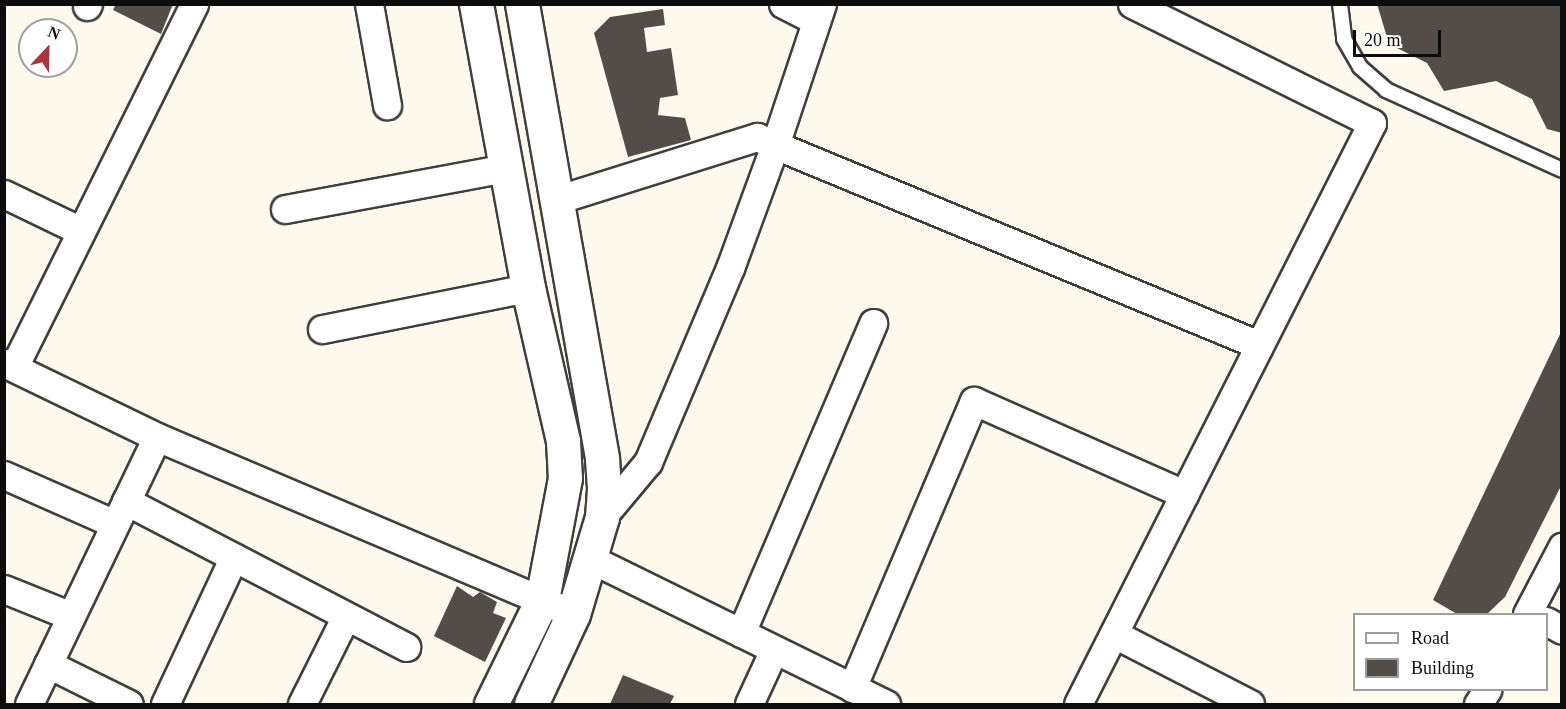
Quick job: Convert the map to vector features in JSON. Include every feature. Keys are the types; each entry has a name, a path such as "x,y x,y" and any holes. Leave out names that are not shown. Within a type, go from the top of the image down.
{"street":[{"path":"194,4 81,231 9,365 157,437 573,614"},
{"path":"369,4 387,105"},
{"path":"476,4 528,288 563,441 565,478 557,537 542,600 491,705"},
{"path":"522,4 602,459 602,516 591,559 573,614 531,705"},
{"path":"602,516 648,462 730,268 775,146 819,13 783,4"},
{"path":"1078,705 1372,123 1132,4"},
{"path":"556,200 757,137 1259,345"},
{"path":"285,209 506,168"},
{"path":"4,194 81,231"},
{"path":"322,329 528,288"},
{"path":"741,633 873,324"},
{"path":"852,688 974,401 1184,494"},
{"path":"29,705 157,437"},
{"path":"4,475 121,513 234,558 406,647"},
{"path":"1535,613 1562,547"},
{"path":"165,705 234,558"},
{"path":"591,559 885,705"},
{"path":"4,589 71,616"},
{"path":"303,705 346,616"},
{"path":"1548,622 1562,630"},
{"path":"1114,634 1250,705"},
{"path":"749,705 774,650"},
{"path":"48,664 129,705"},
{"path":"1478,705 1486,691"}],"lane":[{"path":"1340,4 1344,39 1359,67 1386,90 1562,170"}],"building":[{"path":"116,4 173,4 161,34 113,10"},
{"path":"1377,4 1562,4 1562,133 1547,129 1532,99 1496,81 1444,91 1427,63 1389,44"},
{"path":"663,9 665,25 644,28 647,52 671,48 678,95 660,98 658,115 685,118 691,140 628,157 594,33 610,17"},
{"path":"1562,330 1562,484 1505,597 1488,613 1455,613 1433,600"},
{"path":"457,586 473,597 480,592 497,602 493,613 506,618 485,662 434,636"},
{"path":"623,675 674,696 670,704 610,704"}]}
